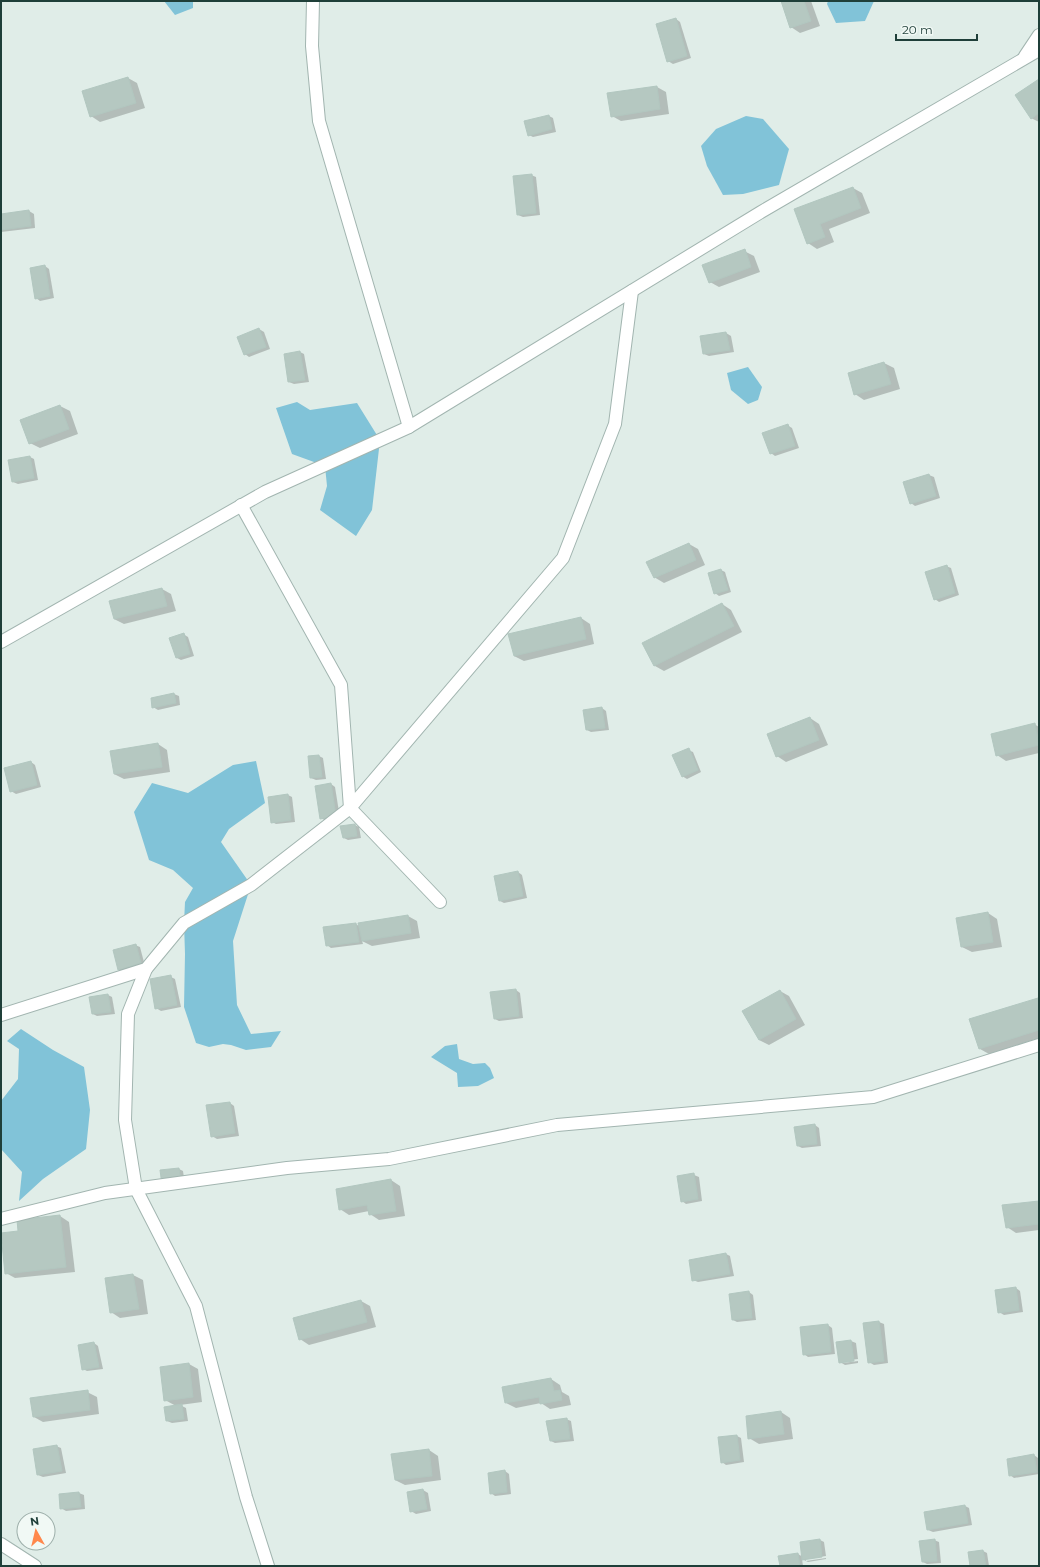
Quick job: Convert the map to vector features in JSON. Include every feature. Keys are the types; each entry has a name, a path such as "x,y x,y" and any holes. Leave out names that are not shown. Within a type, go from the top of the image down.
{"street":[{"path":"313,1 312,46 319,121 409,427"},
{"path":"1024,59 1039,35"},
{"path":"1,642 265,492 409,427 768,208 1039,50"},
{"path":"268,1566 246,1497 196,1306 136,1189 125,1120 128,1014 146,969 184,924 251,885 350,808 563,558 614,424 632,291"},
{"path":"241,505 341,685 350,808 440,902"},
{"path":"1,1016 146,969"},
{"path":"1,1219 105,1193 287,1168 389,1159 557,1125 873,1097 1039,1045"},
{"path":"1,1544 35,1566"}],"water":[{"path":"164,1 193,1 193,8 175,15"},
{"path":"828,1 874,1 865,21 836,23 827,4"},
{"path":"746,116 763,119 789,149 779,185 743,194 723,195 707,166 701,146 716,129"},
{"path":"748,367 762,387 758,400 748,404 731,390 727,373"},
{"path":"297,402 310,410 357,403 380,440 372,510 356,536 320,510 327,486 325,466 292,454 276,408"},
{"path":"256,761 265,803 229,829 221,842 251,885 233,941 237,1005 251,1034 281,1031 271,1047 246,1050 223,1044 209,1047 196,1043 184,1007 185,902 193,888 173,870 149,860 134,812 152,783 188,793 233,765"},
{"path":"21,1029 53,1050 84,1067 90,1110 86,1149 43,1179 19,1201 22,1172 1,1149 1,1101 18,1079 19,1049 7,1041"},
{"path":"457,1044 459,1059 473,1064 485,1063 490,1068 494,1078 478,1086 458,1087 457,1073 431,1057 445,1046"}],"building":[{"path":"781,1 804,1 811,21 790,28"},
{"path":"676,18 687,56 667,62 656,24"},
{"path":"128,77 136,103 90,117 82,91"},
{"path":"1039,79 1039,113 1031,119 1015,95"},
{"path":"657,86 660,109 611,117 607,93"},
{"path":"549,115 552,129 528,136 524,121"},
{"path":"532,174 536,213 517,215 513,176"},
{"path":"853,187 861,208 820,224 825,237 807,244 794,209"},
{"path":"29,210 31,226 1,230 1,214"},
{"path":"745,249 751,267 709,283 702,265"},
{"path":"45,265 50,296 35,299 30,268"},
{"path":"259,328 266,347 244,355 237,337"},
{"path":"726,332 730,350 703,354 700,336"},
{"path":"300,351 305,380 288,382 284,354"},
{"path":"884,362 891,384 854,395 848,373"},
{"path":"60,405 69,429 29,444 20,420"},
{"path":"788,424 795,446 770,454 762,433"},
{"path":"30,456 34,478 12,482 8,460"},
{"path":"929,474 936,496 910,504 903,482"},
{"path":"689,543 696,560 654,578 646,562"},
{"path":"947,565 955,593 934,600 925,572"},
{"path":"721,569 728,590 714,594 708,573"},
{"path":"162,588 167,606 114,619 109,601"},
{"path":"722,603 734,626 654,666 642,643"},
{"path":"581,617 586,639 514,656 508,634"},
{"path":"184,633 190,654 176,658 169,638"},
{"path":"174,693 176,703 152,708 151,698"},
{"path":"602,707 605,728 586,730 583,710"},
{"path":"810,717 819,740 776,757 767,734"},
{"path":"1035,723 1039,745 996,756 991,734"},
{"path":"158,743 162,767 114,774 110,751"},
{"path":"689,748 698,770 682,777 672,755"},
{"path":"319,755 322,777 310,778 308,756"},
{"path":"31,761 37,785 10,792 4,768"},
{"path":"331,783 336,816 320,819 315,786"},
{"path":"288,794 291,820 271,823 268,797"},
{"path":"355,824 357,836 343,838 340,826"},
{"path":"518,871 523,896 499,901 494,876"},
{"path":"988,912 993,942 961,947 956,918"},
{"path":"408,915 411,933 362,941 358,923"},
{"path":"356,923 359,942 326,946 323,927"},
{"path":"136,944 141,963 118,970 113,950"},
{"path":"171,975 177,1005 155,1009 150,979"},
{"path":"516,989 519,1016 494,1019 490,992"},
{"path":"780,990 796,1019 759,1040 742,1011"},
{"path":"108,994 111,1012 92,1014 89,997"},
{"path":"1038,998 1039,1030 979,1049 969,1019"},
{"path":"230,1102 235,1133 211,1137 206,1105"},
{"path":"815,1124 817,1144 797,1146 794,1127"},
{"path":"179,1168 181,1182 162,1185 160,1170"},
{"path":"694,1173 698,1199 681,1202 677,1176"},
{"path":"391,1179 396,1211 369,1215 367,1205 339,1210 336,1189"},
{"path":"1039,1201 1039,1224 1006,1228 1002,1205"},
{"path":"60,1215 66,1267 5,1274 1,1233 18,1231 17,1220"},
{"path":"726,1253 730,1274 692,1281 689,1260"},
{"path":"133,1274 139,1309 110,1313 105,1278"},
{"path":"1016,1287 1019,1310 998,1313 995,1290"},
{"path":"749,1291 752,1318 732,1320 729,1294"},
{"path":"361,1300 367,1322 299,1340 293,1318"},
{"path":"879,1321 884,1361 868,1363 863,1323"},
{"path":"828,1324 831,1352 803,1355 800,1327"},
{"path":"851,1340 854,1361 839,1363 836,1342"},
{"path":"94,1342 99,1367 82,1370 78,1345"},
{"path":"189,1363 193,1397 164,1401 160,1367"},
{"path":"551,1378 554,1391 560,1390 562,1400 540,1404 539,1397 505,1403 502,1387"},
{"path":"88,1390 90,1410 33,1417 30,1398"},
{"path":"182,1404 184,1419 166,1421 164,1407"},
{"path":"781,1411 784,1434 748,1439 746,1416"},
{"path":"567,1418 570,1439 550,1441 546,1421"},
{"path":"737,1435 740,1460 721,1463 718,1437"},
{"path":"57,1445 62,1471 37,1475 33,1449"},
{"path":"429,1449 432,1476 395,1480 391,1454"},
{"path":"1034,1454 1037,1472 1009,1476 1007,1459"},
{"path":"505,1470 507,1492 490,1494 488,1473"},
{"path":"423,1489 427,1509 410,1512 407,1492"},
{"path":"79,1492 81,1507 60,1509 59,1494"},
{"path":"965,1505 968,1523 927,1530 924,1512"},
{"path":"820,1539 822,1557 802,1560 800,1542"},
{"path":"935,1539 937,1561 922,1562 919,1541"},
{"path":"983,1550 986,1566 970,1566 968,1552"},
{"path":"798,1553 800,1566 780,1566 778,1556"}]}
